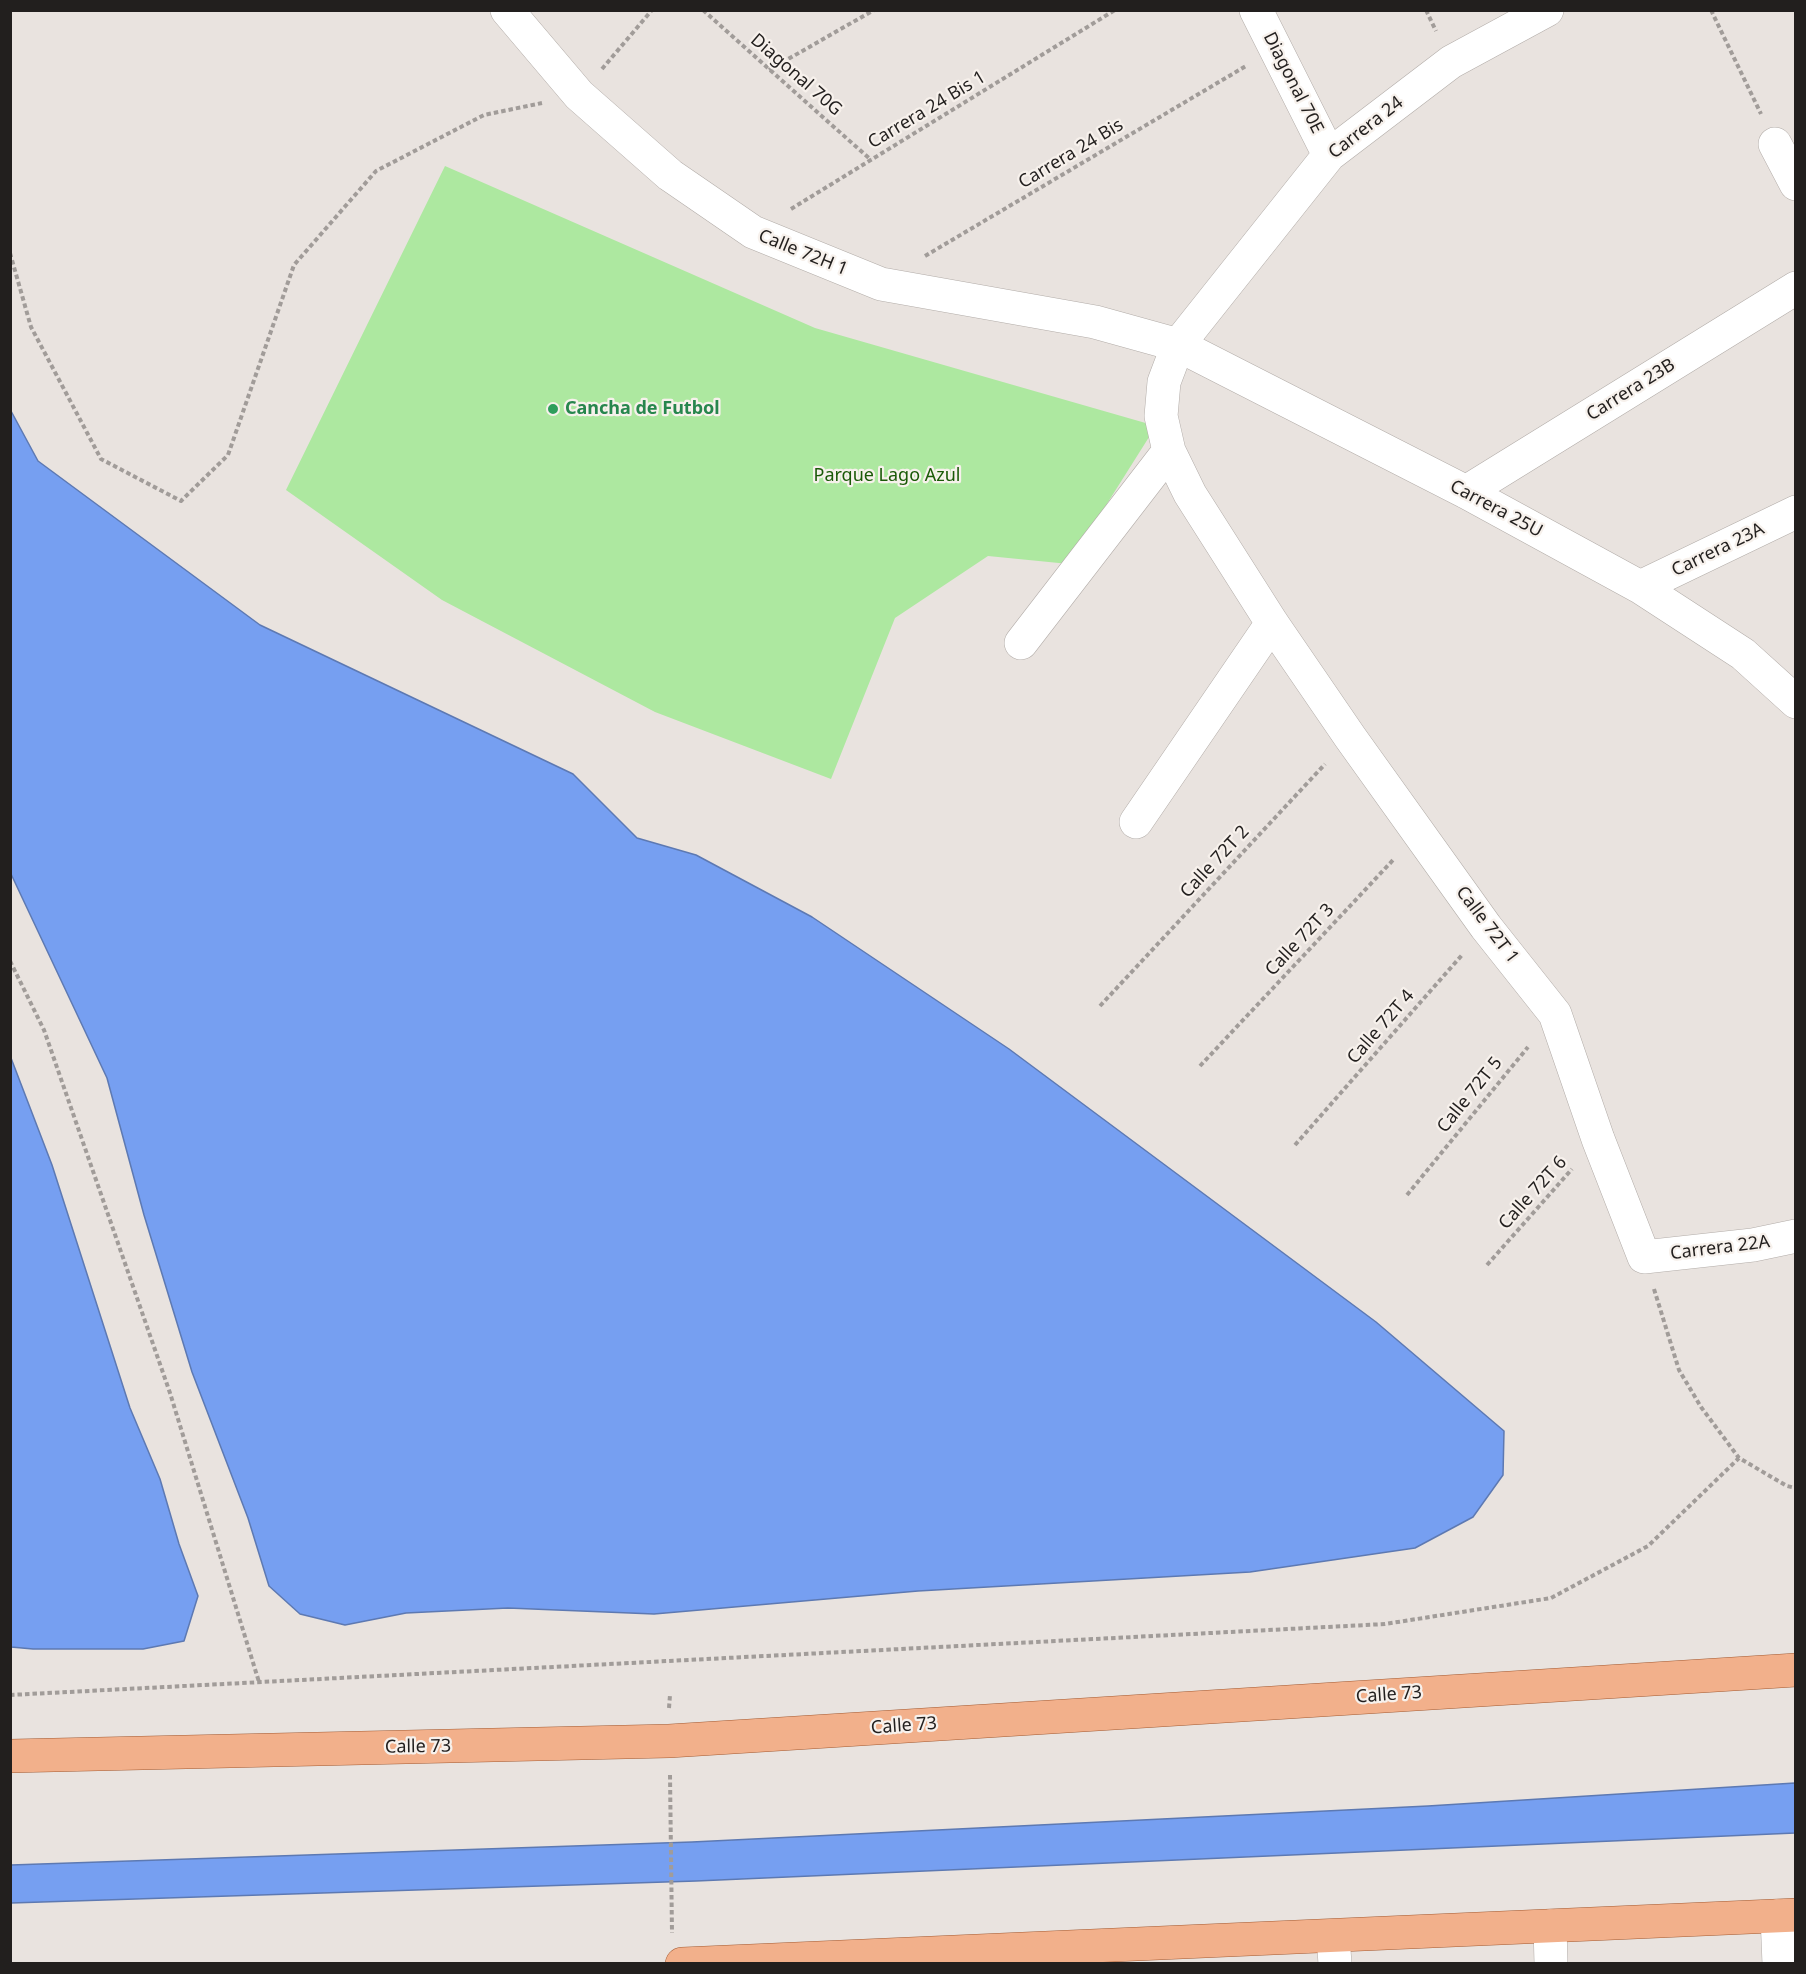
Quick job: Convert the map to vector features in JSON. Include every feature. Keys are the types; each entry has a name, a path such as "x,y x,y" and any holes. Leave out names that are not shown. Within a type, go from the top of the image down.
{"main road":[{"name":"Calle 73","path":"10,1756 669,1741 1796,1670"},
{"path":"681,1959 907,1959 1334,1950 1550,1926 1786,1916"}],"street":[{"name":"Calle 72H 1","path":"507,10 579,95 670,175 753,232 881,284 1095,322 1178,345"},
{"name":"Diagonal 70E","path":"1256,10 1329,154"},
{"name":"Carrera 24","path":"1169,451 1161,416 1164,382 1178,345 1329,154 1451,62 1547,10"},
{"path":"1775,144 1796,184"},
{"name":"Carrera 23B","path":"1466,492 1796,288"},
{"name":"Carrera 25U","path":"1178,345 1466,492 1640,587 1743,654 1796,702"},
{"path":"1021,643 1169,451"},
{"name":"Calle 72T 1","path":"1169,451 1190,494 1272,623 1350,737 1486,927 1555,1014 1598,1139 1644,1257"},
{"name":"Carrera 23A","path":"1640,587 1796,512"},
{"path":"1136,822 1272,623"},
{"name":"Carrera 22A","path":"1644,1257 1753,1245 1796,1236"},
{"path":"1779,1964 1786,1916"},
{"path":"1550,1926 1551,1964"}],"path":[{"path":"10,253 31,327 102,459 181,501 228,455 294,265 376,171 484,115 579,95 652,10"},
{"name":"Diagonal 70G","path":"703,10 871,160"},
{"path":"769,70 874,10"},
{"name":"Carrera 24 Bis 1","path":"753,232 1115,10"},
{"path":"1711,10 1775,144"},
{"name":"Carrera 24 Bis","path":"881,284 1275,49"},
{"name":"Calle 72T 2","path":"1100,1006 1350,737"},
{"name":"Calle 72T 3","path":"1200,1066 1420,833"},
{"name":"Calle 72T 4","path":"1295,1145 1486,927"},
{"path":"10,961 44,1030 166,1381 259,1682"},
{"name":"Calle 72T 5","path":"1407,1195 1555,1014"},
{"name":"Calle 72T 6","path":"1487,1265 1598,1139"},
{"path":"1644,1257 1679,1370 1701,1407 1739,1458 1787,1486 1796,1488"},
{"path":"10,1695 1396,1622 1551,1598 1648,1546 1739,1458"},
{"path":"670,1785 681,1959"}],"green space":[{"name":"Cancha de Futbol","path":"445,166 815,328 1156,426 1069,564 988,556 895,618 831,779 655,712 442,600 286,490"}],"water":[{"path":"11,411 38,461 260,625 573,774 637,838 696,855 812,917 1009,1049 1376,1322 1504,1431 1503,1475 1473,1517 1415,1548 1250,1572 918,1591 654,1614 508,1608 406,1613 345,1625 300,1614 269,1586 248,1518 192,1372 144,1215 107,1078 11,874"},
{"path":"11,1058 52,1165 130,1408 160,1479 179,1544 198,1596 184,1641 143,1649 11,1647"},
{"path":"1795,1783 1795,1833 696,1881 11,1903 11,1865 692,1842 1428,1806"}],"place":[{"name":"Cancha de Futbol","path":"553,409"}],"park label":[{"name":"Parque Lago Azul","path":"887,476"}]}
